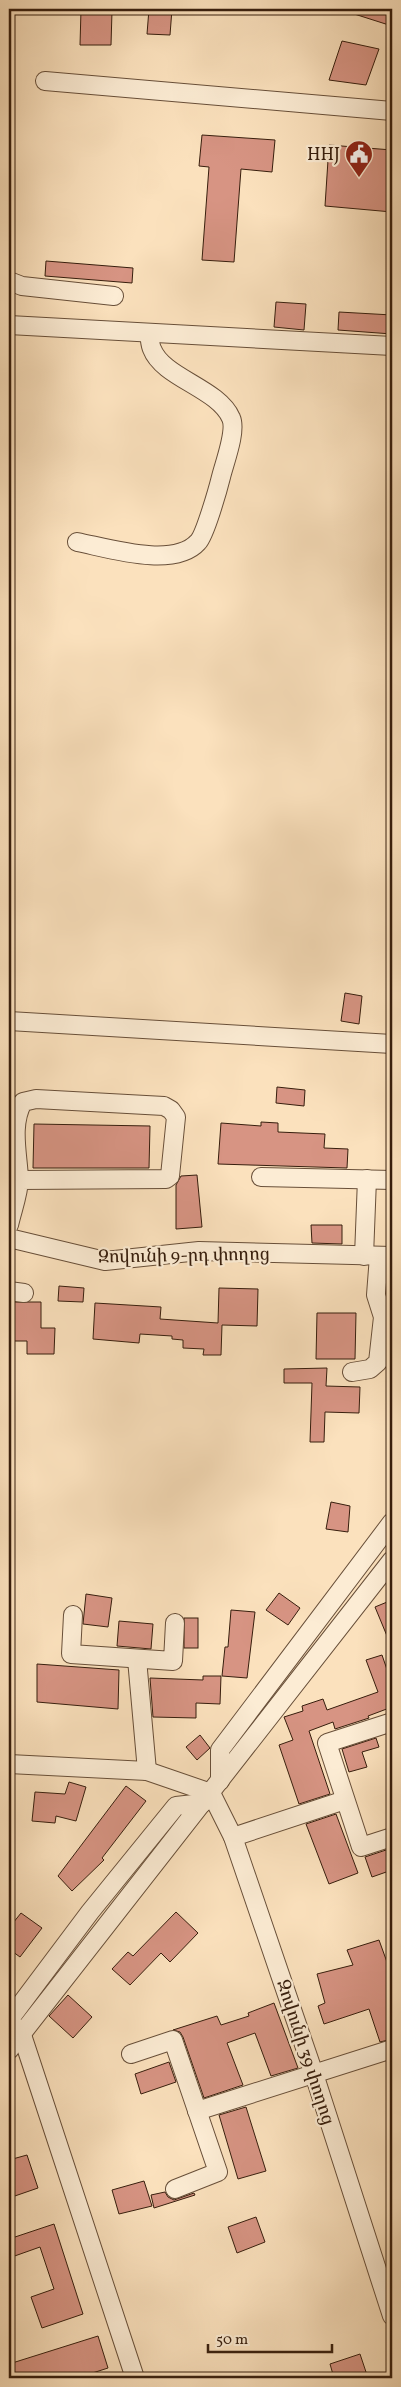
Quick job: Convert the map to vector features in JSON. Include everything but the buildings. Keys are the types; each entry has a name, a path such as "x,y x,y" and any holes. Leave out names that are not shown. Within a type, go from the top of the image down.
{"street":[{"path":"46,82 392,111"},
{"path":"9,281 22,286 114,296"},
{"path":"9,325 392,346"},
{"path":"77,542 154,556 178,554 199,542 215,499 231,440 232,419 216,399 169,369 152,350 149,334"},
{"path":"9,1021 392,1044"},
{"path":"9,1225 19,1180 16,1167 16,1128 18,1110 23,1102 36,1099 164,1106 171,1110 176,1117 170,1176 166,1179 19,1180"},
{"path":"262,1177 392,1180"},
{"path":"352,1372 370,1369 378,1362 383,1318 376,1295 378,1256 367,1179"},
{"name":"Զովունի 9-րդ փողոց","path":"9,1238 105,1261 199,1251 378,1256"},
{"path":"211,1792 220,1750 392,1522"},
{"path":"9,2050 392,1560"},
{"path":"73,1615 71,1654 173,1661 175,1623"},
{"path":"137,1659 147,1771"},
{"path":"389,1723 327,1743 361,1846 392,1837"},
{"path":"9,1764 147,1771 211,1792"},
{"path":"135,2378 22,2035 9,2020 90,1912 176,1806 211,1792"},
{"name":"Զովունի 39 փողոց","path":"211,1792 233,1836 314,2074 392,2313"},
{"path":"233,1836 346,1800"},
{"path":"131,2054 173,2040 218,2172 175,2189"},
{"path":"197,2111 392,2049"}],"place":[{"name":"HHJ","path":"359,178"}]}
